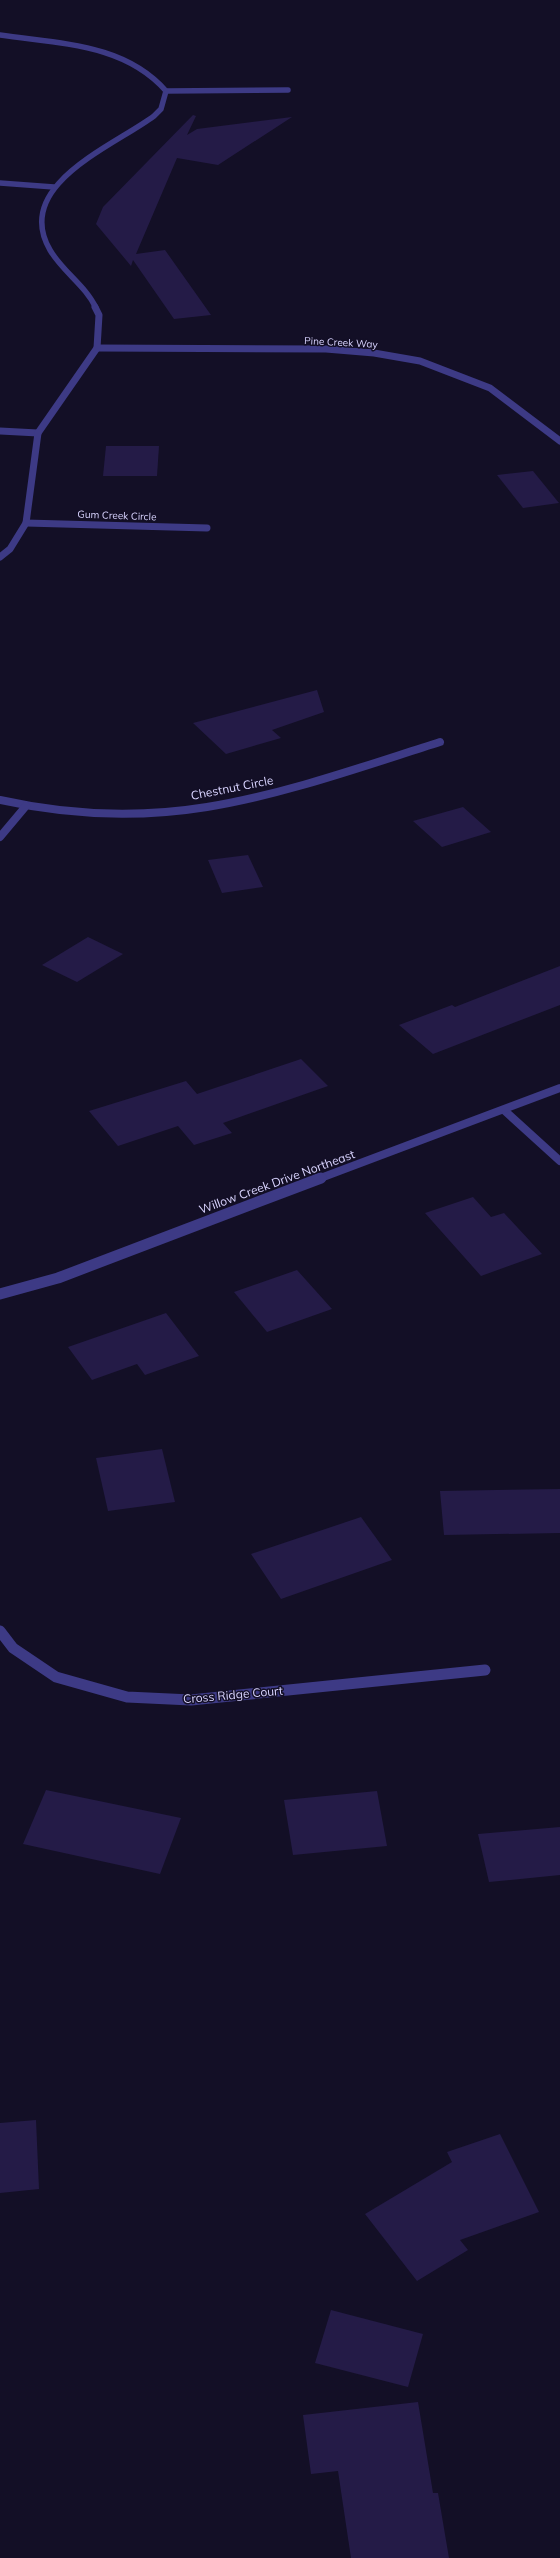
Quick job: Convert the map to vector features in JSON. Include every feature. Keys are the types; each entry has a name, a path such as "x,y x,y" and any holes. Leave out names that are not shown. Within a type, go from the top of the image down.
{"street":[{"path":"0,35 102,52 123,58 147,71 166,91 288,90"},
{"path":"0,556 10,549 26,523 38,433 97,348 98,315 94,304 54,254 45,238 42,220 54,187 82,165 154,116 161,109 166,91"},
{"path":"0,183 54,187"},
{"name":"Pine Creek Way","path":"97,348 326,349 374,353 420,361 490,388 560,441"},
{"path":"0,431 38,433"},
{"name":"Gum Creek Circle","path":"26,523 207,528"},
{"name":"Chestnut Circle","path":"0,800 26,806 69,812 138,813 212,807 273,793 440,742"},
{"path":"0,837 26,806"},
{"name":"Willow Creek Drive Northeast","path":"0,1294 58,1278 505,1111 560,1088"},
{"path":"505,1111 560,1161"},
{"name":"Cross Ridge Court","path":"0,1631 12,1648 56,1677 127,1697 191,1700 484,1670"}],"building":[{"path":"193,115 196,116 187,135 197,129 292,117 218,165 177,158 136,254 165,250 211,315 174,319 133,260 131,266 96,224 103,207"},
{"path":"106,446 159,446 157,476 103,476"},
{"path":"533,471 559,503 523,508 497,475"},
{"path":"317,690 324,712 272,730 281,738 226,754 193,723"},
{"path":"463,807 491,832 442,847 413,821"},
{"path":"248,855 263,887 222,893 208,860"},
{"path":"88,937 123,954 77,982 42,965"},
{"path":"560,966 560,1005 433,1054 399,1025 452,1005 455,1007"},
{"path":"301,1059 328,1086 223,1123 232,1133 194,1145 178,1126 118,1146 89,1111 186,1081 197,1094"},
{"path":"473,1197 491,1217 504,1213 542,1254 481,1276 425,1213"},
{"path":"297,1270 332,1309 267,1332 234,1292"},
{"path":"166,1313 199,1356 145,1375 137,1364 92,1380 68,1347"},
{"path":"162,1449 175,1502 108,1511 96,1458"},
{"path":"560,1489 560,1533 444,1535 440,1491"},
{"path":"361,1517 392,1560 281,1599 251,1554"},
{"path":"46,1790 181,1818 160,1874 23,1844"},
{"path":"377,1791 387,1846 293,1855 284,1800"},
{"path":"560,1827 560,1875 489,1882 478,1834"},
{"path":"36,2120 39,2189 0,2193 0,2123"},
{"path":"500,2134 539,2212 460,2240 468,2250 417,2281 365,2214 452,2162 447,2152"},
{"path":"331,2310 423,2334 408,2387 315,2363"},
{"path":"418,2402 433,2493 438,2493 449,2558 351,2558 338,2471 311,2474 303,2415"}]}
